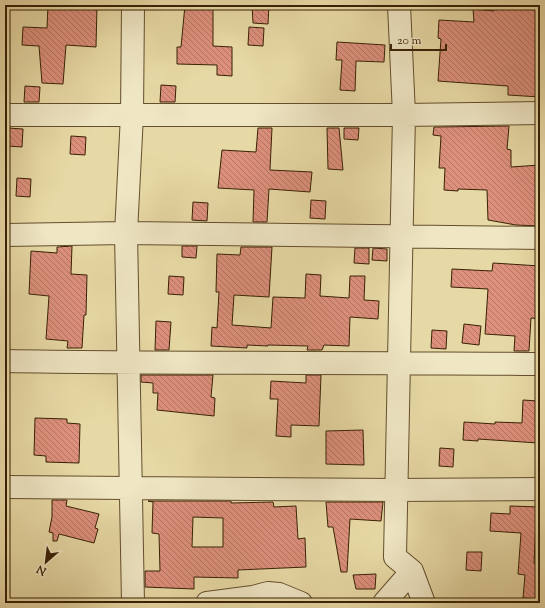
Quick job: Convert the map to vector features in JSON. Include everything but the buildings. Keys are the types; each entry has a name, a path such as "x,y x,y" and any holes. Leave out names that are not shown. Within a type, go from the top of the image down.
{"street":[{"path":"132,5 132,115 126,233 133,603"},
{"path":"399,5 404,115 395,557 412,571 424,603"},
{"path":"5,115 404,115 540,113"},
{"path":"5,235 126,233 540,238"},
{"path":"5,361 128,363 399,362 540,364"},
{"path":"5,486 396,490 540,489"},
{"path":"384,603 412,571"},
{"path":"207,603 253,597 268,593 279,594 301,603"}]}
